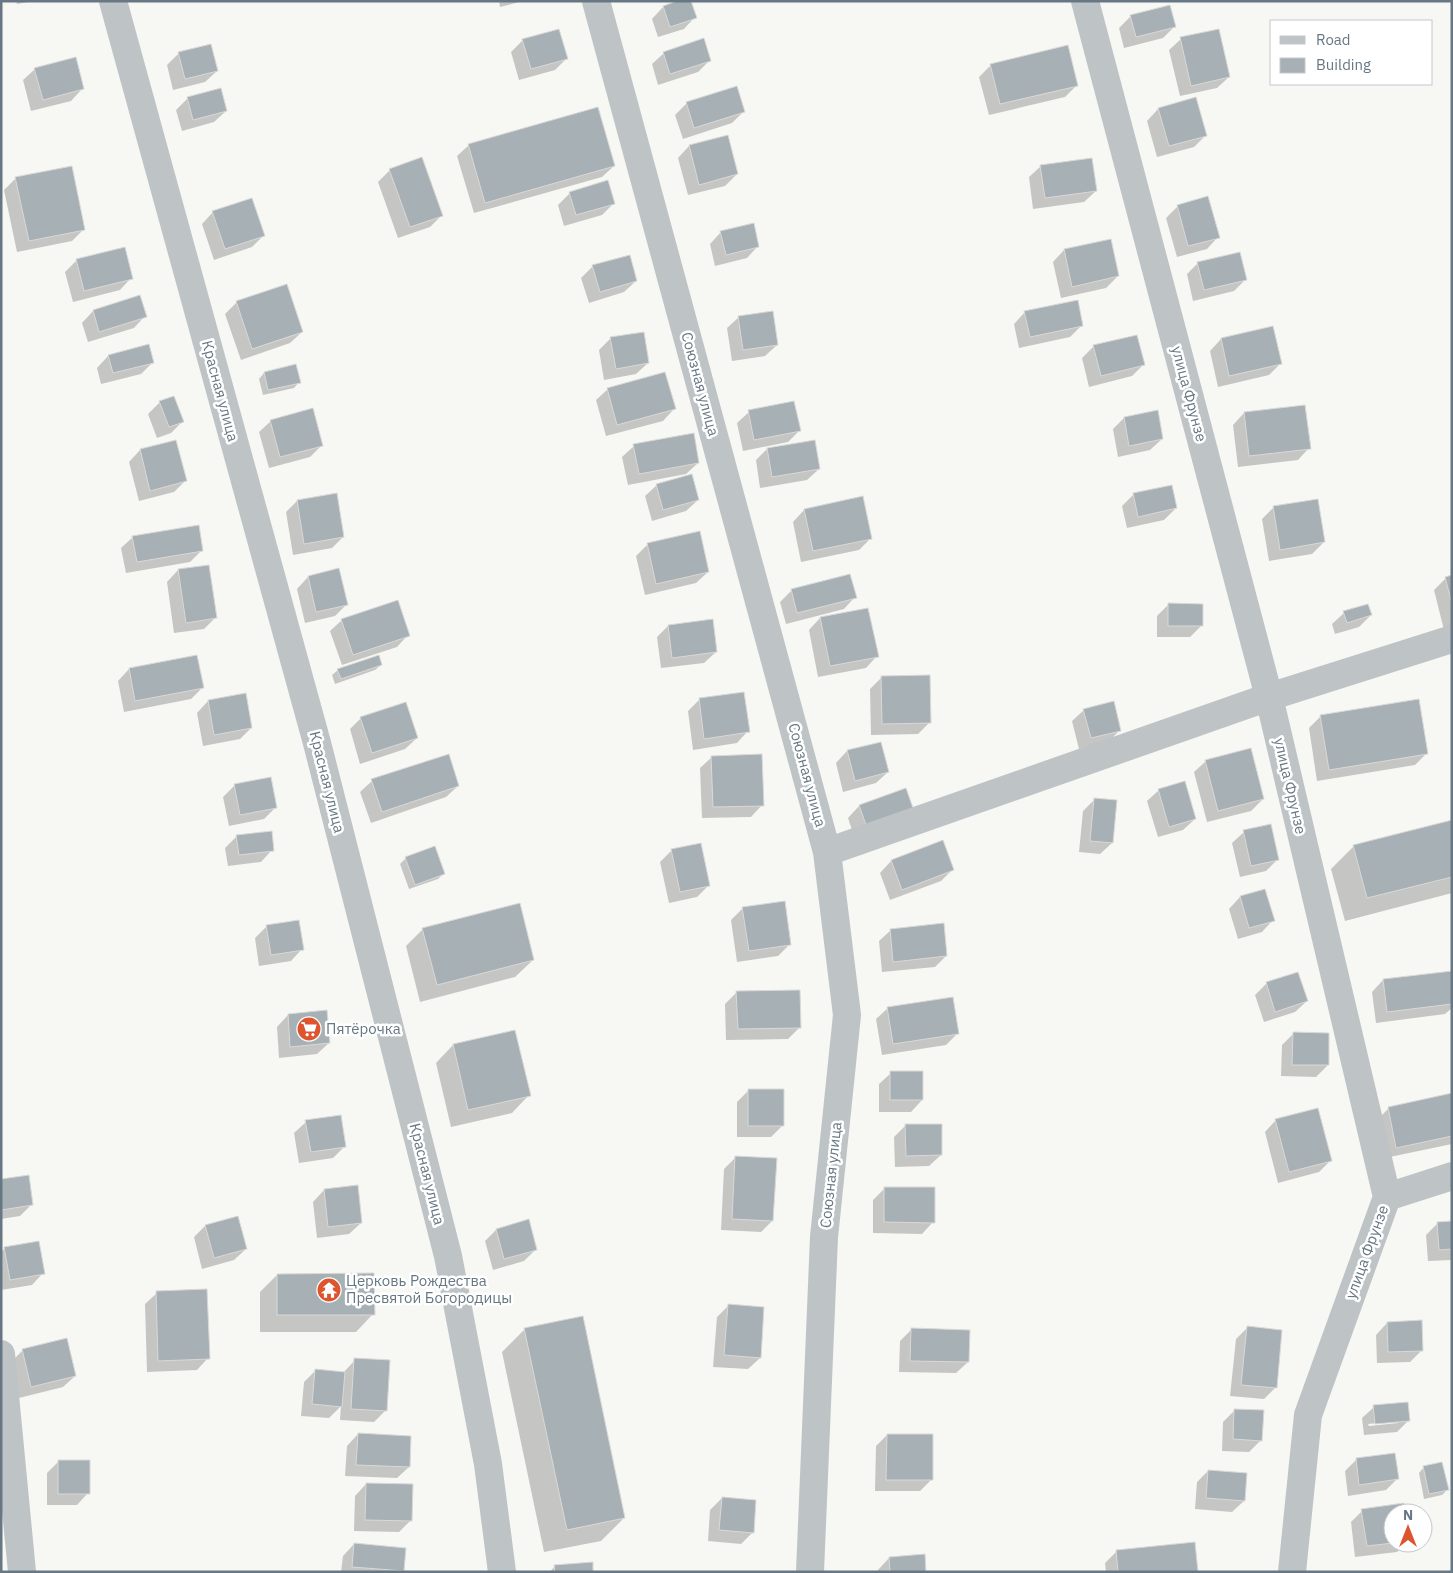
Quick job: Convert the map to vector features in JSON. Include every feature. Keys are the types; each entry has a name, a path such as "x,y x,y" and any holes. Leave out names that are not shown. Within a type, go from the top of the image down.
{"street":[{"name":"Красная улица","path":"113,1 317,742 448,1256 488,1464 502,1572"},
{"name":"Союзная улица","path":"596,1 827,852 847,1015 824,1237 810,1572"},
{"name":"улица Фрунзе","path":"1085,1 1269,697 1387,1197 1308,1415 1292,1572"},
{"path":"827,852 1269,697 1452,639"},
{"path":"1387,1197 1452,1176"},
{"path":"1,1354 22,1572"}],"building":[{"path":"677,1 691,1 697,18 670,27 663,6"},
{"path":"1170,5 1176,27 1136,37 1130,15"},
{"path":"559,29 568,59 531,69 522,39"},
{"path":"1219,29 1230,77 1191,86 1180,37"},
{"path":"704,38 711,61 670,74 663,52"},
{"path":"211,44 218,71 185,79 178,52"},
{"path":"1068,45 1078,86 1000,104 990,64"},
{"path":"76,57 84,89 43,100 34,68"},
{"path":"737,86 745,112 694,128 686,102"},
{"path":"221,88 227,111 193,120 187,97"},
{"path":"1196,97 1207,136 1169,146 1158,108"},
{"path":"598,107 615,166 485,203 468,144"},
{"path":"728,135 738,174 699,185 689,145"},
{"path":"422,157 443,216 410,227 389,169"},
{"path":"1092,158 1097,191 1045,198 1040,165"},
{"path":"72,166 85,230 29,241 15,177"},
{"path":"608,180 615,204 576,215 569,192"},
{"path":"1208,196 1220,238 1188,246 1177,205"},
{"path":"252,198 265,236 225,249 212,211"},
{"path":"754,223 759,247 726,255 720,231"},
{"path":"1111,239 1119,276 1072,287 1064,249"},
{"path":"125,247 133,279 84,291 76,259"},
{"path":"1240,252 1247,280 1204,290 1197,262"},
{"path":"630,255 637,281 600,292 592,265"},
{"path":"287,284 303,332 252,349 236,301"},
{"path":"140,295 147,317 99,332 93,310"},
{"path":"1078,300 1083,326 1030,337 1024,311"},
{"path":"773,311 778,345 743,350 738,316"},
{"path":"1273,326 1282,364 1229,376 1221,338"},
{"path":"644,332 649,363 616,369 610,337"},
{"path":"1137,335 1145,365 1101,376 1093,345"},
{"path":"149,344 154,363 113,373 108,355"},
{"path":"296,364 301,383 268,390 264,372"},
{"path":"665,372 676,409 617,425 607,388"},
{"path":"174,396 184,422 169,427 159,401"},
{"path":"794,401 801,431 754,440 748,410"},
{"path":"1305,405 1311,449 1249,456 1244,412"},
{"path":"313,408 323,446 280,457 270,420"},
{"path":"1158,410 1163,439 1129,446 1124,417"},
{"path":"694,433 699,463 639,474 633,444"},
{"path":"176,440 187,481 150,491 140,449"},
{"path":"815,440 820,469 772,477 767,448"},
{"path":"692,474 699,500 663,510 656,484"},
{"path":"1172,485 1177,508 1138,517 1133,493"},
{"path":"337,493 344,537 304,544 297,500"},
{"path":"863,496 872,539 813,551 804,509"},
{"path":"1318,499 1325,542 1280,550 1273,506"},
{"path":"199,525 203,551 137,562 132,536"},
{"path":"700,531 709,572 656,584 647,543"},
{"path":"209,565 217,618 186,623 178,569"},
{"path":"339,568 348,605 316,612 308,576"},
{"path":"850,574 857,598 797,613 791,589"},
{"path":"1452,575 1452,604 1445,577"},
{"path":"398,600 410,636 353,655 341,619"},
{"path":"1168,603 1203,604 1203,626 1168,626"},
{"path":"1368,604 1372,615 1347,623 1343,611"},
{"path":"868,608 879,657 830,666 820,617"},
{"path":"713,619 717,652 672,658 668,625"},
{"path":"197,655 204,688 135,701 129,668"},
{"path":"379,655 382,665 341,679 337,669"},
{"path":"930,675 931,723 882,724 881,676"},
{"path":"744,692 750,732 704,739 699,698"},
{"path":"246,693 252,728 214,735 208,700"},
{"path":"1419,699 1428,754 1329,770 1320,715"},
{"path":"1114,701 1121,731 1091,738 1083,709"},
{"path":"406,702 418,738 372,753 360,717"},
{"path":"881,742 889,772 855,781 847,750"},
{"path":"1251,748 1264,799 1218,811 1205,760"},
{"path":"449,754 459,786 382,812 371,779"},
{"path":"762,754 764,806 713,807 711,756"},
{"path":"271,777 277,808 240,815 234,784"},
{"path":"1185,781 1196,819 1169,827 1158,789"},
{"path":"906,788 913,808 866,825 859,805"},
{"path":"1094,798 1117,800 1113,843 1090,841"},
{"path":"1452,820 1452,877 1367,898 1353,845"},
{"path":"1271,824 1279,860 1251,866 1243,830"},
{"path":"272,831 274,851 239,855 236,835"},
{"path":"943,840 954,870 902,890 891,860"},
{"path":"701,843 710,886 680,892 671,849"},
{"path":"435,846 445,874 415,885 405,857"},
{"path":"1265,889 1275,921 1249,928 1240,896"},
{"path":"785,901 791,945 749,951 742,907"},
{"path":"520,903 534,960 437,985 422,928"},
{"path":"299,920 304,950 271,955 266,925"},
{"path":"944,923 947,956 893,962 890,929"},
{"path":"1452,971 1452,1004 1387,1012 1383,979"},
{"path":"1298,972 1308,1001 1275,1012 1266,982"},
{"path":"800,990 801,1028 738,1029 736,991"},
{"path":"953,997 959,1034 893,1044 887,1007"},
{"name":"Пятёрочка","path":"327,1010 330,1043 290,1047 288,1014"},
{"path":"515,1030 531,1096 468,1110 453,1044"},
{"path":"1293,1032 1329,1033 1329,1065 1292,1065"},
{"path":"890,1071 923,1071 923,1100 890,1100"},
{"path":"748,1089 784,1089 784,1126 748,1126"},
{"path":"1452,1093 1452,1136 1396,1148 1388,1107"},
{"path":"1318,1108 1332,1161 1289,1172 1275,1119"},
{"path":"341,1115 346,1147 311,1152 305,1120"},
{"path":"905,1124 942,1124 942,1155 906,1156"},
{"path":"735,1156 777,1158 773,1221 732,1219"},
{"path":"29,1175 33,1205 1,1210 1,1179"},
{"path":"358,1185 362,1223 328,1227 324,1189"},
{"path":"884,1187 935,1187 935,1223 884,1222"},
{"path":"238,1216 247,1249 214,1258 205,1225"},
{"path":"529,1219 537,1250 504,1259 496,1229"},
{"path":"1452,1221 1452,1249 1439,1250 1437,1222"},
{"path":"39,1241 45,1274 10,1280 4,1247"},
{"path":"374,1273 375,1315 277,1315 277,1274"},
{"path":"207,1289 210,1359 158,1361 156,1291"},
{"path":"728,1304 764,1307 761,1358 724,1355"},
{"path":"583,1316 625,1518 567,1530 524,1328"},
{"path":"1422,1320 1423,1351 1388,1352 1387,1322"},
{"path":"1247,1326 1282,1330 1277,1388 1241,1385"},
{"path":"911,1328 970,1330 969,1362 910,1361"},
{"path":"67,1338 76,1376 31,1387 22,1349"},
{"path":"354,1358 390,1360 387,1411 351,1409"},
{"path":"315,1369 345,1372 342,1407 312,1404"},
{"path":"1408,1402 1410,1421 1375,1424 1373,1405"},
{"path":"1234,1409 1264,1410 1262,1441 1233,1439"},
{"path":"358,1433 411,1436 410,1467 356,1465"},
{"path":"887,1434 933,1434 933,1480 886,1480"},
{"path":"1395,1453 1399,1479 1359,1485 1356,1458"},
{"path":"58,1460 90,1460 90,1494 58,1494"},
{"path":"1442,1462 1449,1490 1429,1494 1423,1466"},
{"path":"1208,1470 1247,1473 1245,1501 1206,1498"},
{"path":"366,1483 413,1484 412,1521 365,1520"},
{"path":"722,1497 756,1500 754,1533 719,1530"},
{"path":"1383,1506 1383,1544 1367,1546 1361,1509"},
{"path":"1195,1542 1198,1572 1118,1572 1116,1550"},
{"path":"354,1543 406,1548 404,1571 352,1567"},
{"path":"925,1554 926,1572 890,1572 889,1557"},
{"path":"593,1562 593,1572 555,1572 554,1565"}],"place":[{"name":"Пятёрочка","path":"309,1029"},
{"name":"Церковь Рождества Пресвятой Богородицы","path":"329,1290"}]}
